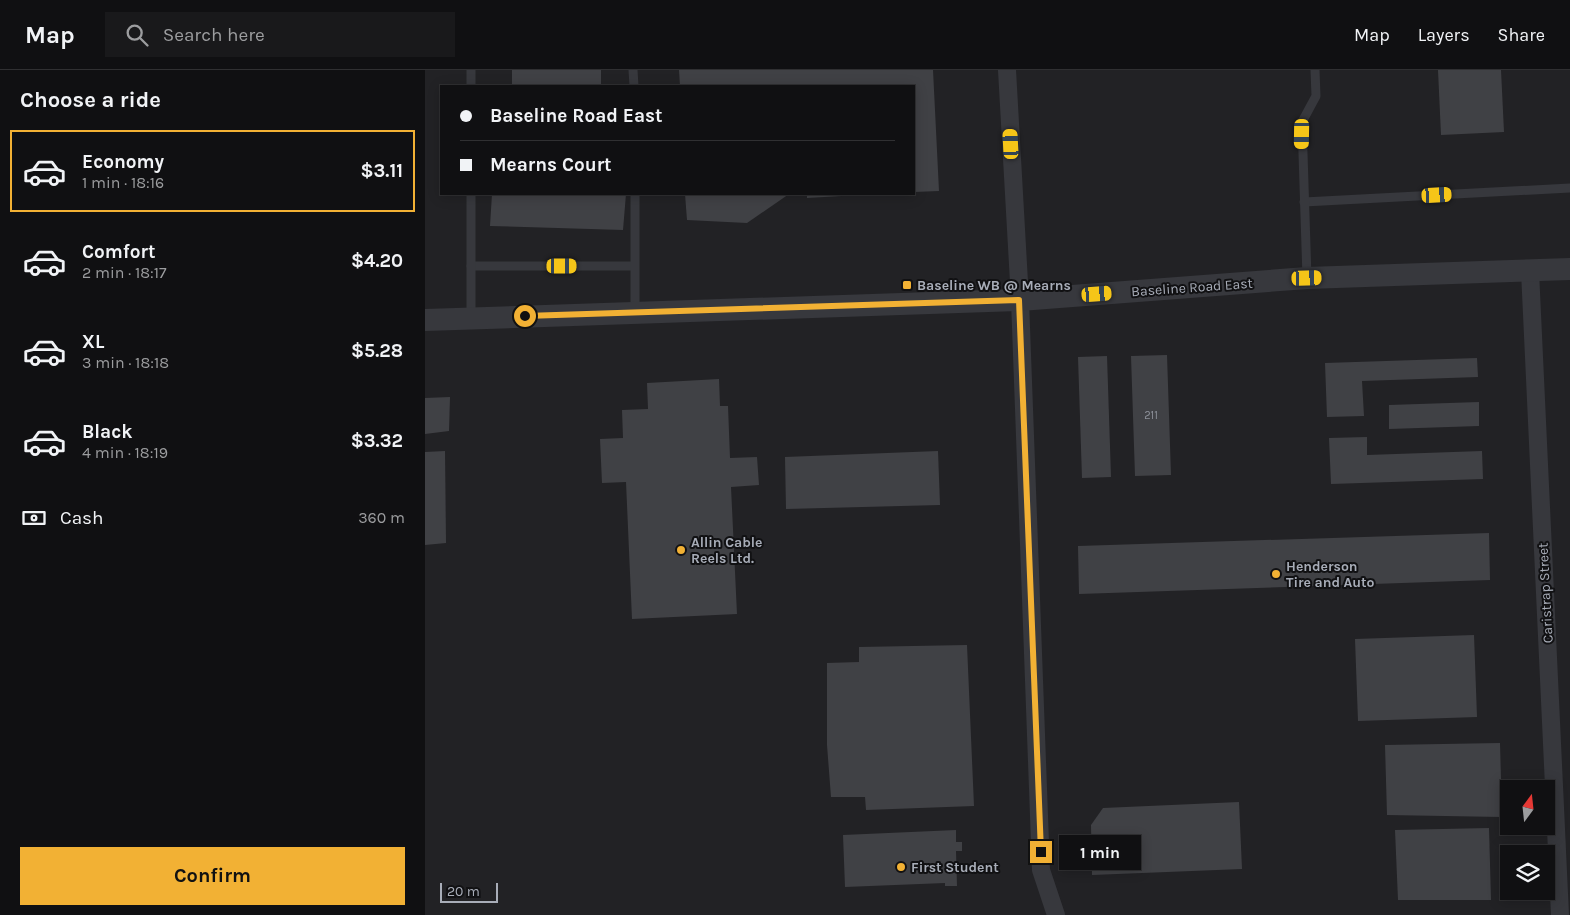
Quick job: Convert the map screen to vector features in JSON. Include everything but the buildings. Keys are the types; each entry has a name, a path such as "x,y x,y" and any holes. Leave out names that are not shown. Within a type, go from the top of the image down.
{"street":[{"path":"1007,70 1019,300 1041,870 1056,915"},
{"name":"Baseline Road East","path":"425,320 1019,300 1307,278 1570,269"},
{"name":"Caristrap Street","path":"1530,271 1560,915"}],"lane":[{"path":"471,70 471,85"},
{"path":"633,70 633,85"},
{"path":"1307,278 1302,122 1316,96 1315,70"},
{"path":"1304,202 1570,188"},
{"path":"471,195 471,318"},
{"path":"635,195 635,312"},
{"path":"471,266 635,266"}],"shaded area":[{"path":"425,70 1570,70 1570,915 425,915"}],"place":[{"name":"Baseline WB @ Mearns","path":"907,285"},
{"name":"Allin Cable Reels Ltd.","path":"681,550"},
{"name":"Henderson Tire and Auto","path":"1276,574"},
{"name":"First Student","path":"901,867"}],"route":[{"path":"525,316 1019,300 1041,852"}]}
